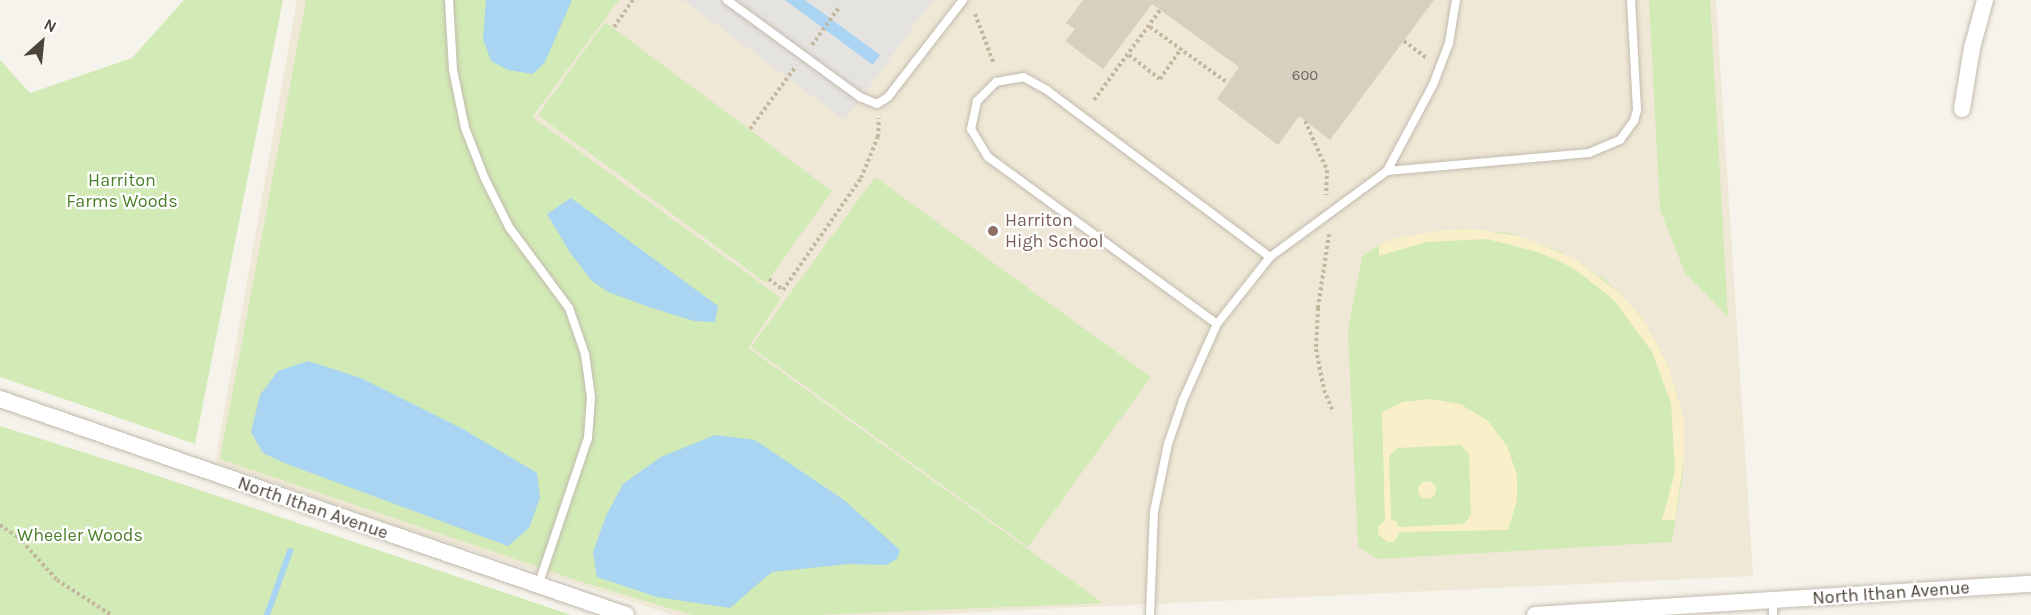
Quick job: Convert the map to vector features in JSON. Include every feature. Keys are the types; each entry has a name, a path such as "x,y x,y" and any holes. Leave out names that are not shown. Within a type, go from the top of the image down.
{"street":[{"path":"1962,109 1972,48 1985,0"},
{"name":"North Ithan Avenue","path":"0,399 626,615"},
{"name":"North Ithan Avenue","path":"1535,615 1773,608 2031,584"}],"lane":[{"path":"449,0 453,70 465,128 485,179 510,227 569,308 585,354 591,397 588,438 538,586"},
{"path":"727,0 860,97 877,104 888,98 963,0"},
{"path":"1150,615 1154,512 1168,444 1183,400 1217,324 1270,257 1387,171 1432,85 1449,44 1456,0"},
{"path":"1387,171 1589,153 1620,140 1635,121 1637,110 1631,0"},
{"path":"1217,324 988,157 971,129 977,101 996,82 1024,77 1056,96 1270,257"}],"path":[{"path":"614,27 633,0"},
{"path":"812,45 840,6"},
{"path":"1094,100 1150,27 1160,10"},
{"path":"975,14 994,64"},
{"path":"1150,27 1228,83"},
{"path":"1404,41 1428,59"},
{"path":"1129,55 1160,79 1181,49"},
{"path":"750,129 797,66"},
{"path":"769,279 783,290 861,178 878,137 879,118"},
{"path":"1305,120 1327,171 1326,195"},
{"path":"1329,234 1318,308 1316,349 1324,390 1333,411"},
{"path":"0,525 18,537 57,580 111,615"}],"shaded area":[{"name":"Harriton High School","path":"297,0 1716,0 1753,576 916,615 673,615 393,525 215,462"},
{"path":"683,0 933,0 845,120"}],"green space":[{"name":"Harriton Farms Woods","path":"184,0 283,0 195,444 0,377 0,60 30,93 132,58"},
{"path":"306,0 619,0 532,117 781,298 748,348 1103,603 815,615 692,615 582,582 220,459"},
{"path":"1649,0 1710,0 1728,317 1685,273 1660,209"},
{"path":"605,22 832,191 766,283 538,115"},
{"path":"875,177 1151,377 1028,547 751,347"},
{"path":"1460,229 1510,233 1561,252 1604,279 1622,295 1645,322 1668,366 1684,418 1683,472 1672,542 1377,559 1358,546 1348,331 1362,257 1379,245 1394,239"},
{"name":"Wheeler Woods","path":"0,426 146,472 571,615 0,615"}],"sand":[{"path":"1475,229 1523,237 1575,259 1622,295 1645,322 1668,366 1684,418 1684,457 1675,520 1662,520 1675,472 1671,403 1652,352 1614,300 1576,270 1557,260 1538,252 1487,239 1426,242 1379,256 1379,245 1394,239 1443,230"},
{"path":"1431,399 1460,404 1487,420 1507,446 1517,475 1517,500 1508,530 1400,532 1394,542 1387,542 1378,534 1378,527 1385,520 1382,412 1403,402","holes":["1461,445 1469,454 1471,515 1464,524 1399,527 1396,521 1391,520 1389,456 1398,448"]},
{"path":"1427,481 1433,484 1436,490 1433,496 1427,499 1421,496 1418,490 1421,484"}],"water":[{"path":"486,0 572,0 545,62 533,74 508,70 491,61 483,39"},
{"path":"785,0 805,0 880,55 873,65"},
{"path":"571,198 718,306 715,322 694,321 649,307 608,292 592,281 571,254 547,214"},
{"path":"308,361 361,378 463,429 537,473 540,498 529,528 508,546 263,453 251,432 260,395 278,371"},
{"path":"715,435 755,440 844,500 900,550 897,559 886,565 848,564 772,572 730,608 657,597 597,577 593,552 606,516 623,484 661,457"}],"building":[{"path":"1083,0 1434,0 1330,140 1299,116 1278,145 1217,99 1239,67 1152,4 1103,69 1065,41 1075,29 1066,23"}],"waterway":[{"path":"267,615 290,551"}],"place":[{"name":"Harriton High School","path":"993,231"}]}
